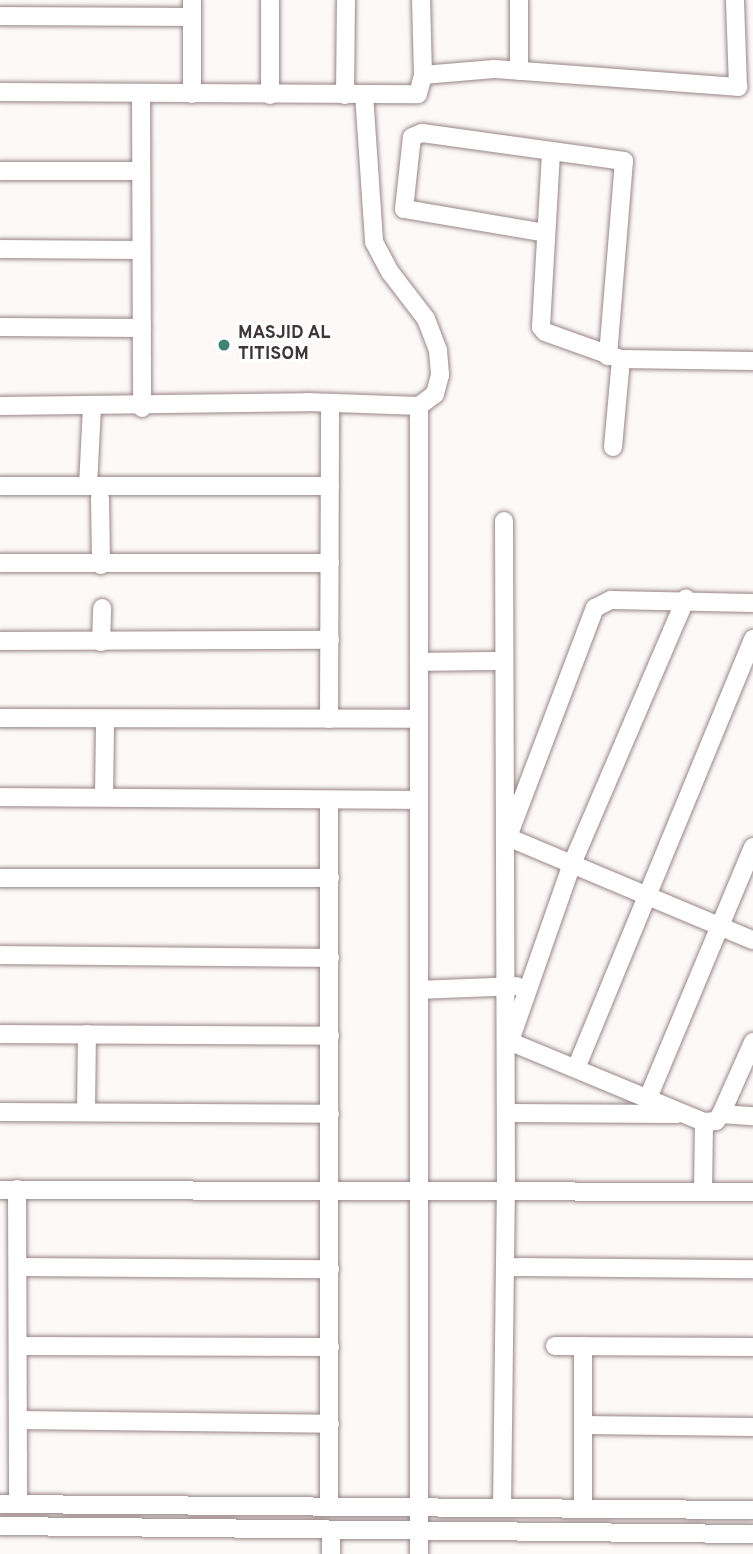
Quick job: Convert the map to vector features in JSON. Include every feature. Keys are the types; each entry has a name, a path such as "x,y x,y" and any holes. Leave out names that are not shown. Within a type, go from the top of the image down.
{"street":[{"path":"270,0 270,95"},
{"path":"345,96 346,0"},
{"path":"0,92 345,96 418,94 423,75 421,0"},
{"path":"519,0 519,71"},
{"path":"423,75 519,71 738,88 735,0"},
{"path":"0,16 192,8 192,94"},
{"path":"141,94 142,408"},
{"path":"0,406 142,408 330,403 419,405 435,394 440,375 438,351 426,319 390,272 374,242 364,94"},
{"path":"546,233 402,207 412,137 416,135 626,163 614,358 613,447"},
{"path":"551,153 541,327 552,336 614,358 753,361"},
{"path":"0,171 141,171"},
{"path":"0,249 141,250"},
{"path":"0,327 142,328"},
{"path":"329,719 330,403"},
{"path":"419,405 419,1554"},
{"path":"92,406 94,492 101,565"},
{"path":"0,486 94,492 330,486"},
{"path":"502,1508 508,1041 504,521"},
{"path":"0,563 330,563"},
{"path":"506,837 595,608 611,600 686,598 753,603"},
{"path":"508,1041 572,864 686,598"},
{"path":"102,608 102,642"},
{"path":"577,1066 753,639"},
{"path":"0,641 330,640"},
{"path":"419,662 504,661"},
{"path":"0,719 419,719"},
{"path":"104,797 105,721"},
{"path":"0,797 419,800"},
{"path":"329,800 329,1507"},
{"path":"506,837 753,940"},
{"path":"648,1098 753,847"},
{"path":"0,878 330,878"},
{"path":"0,955 330,958"},
{"path":"419,990 529,987"},
{"path":"0,1034 330,1036"},
{"path":"86,1112 87,1034"},
{"path":"508,1041 577,1066 711,1123 721,1114 753,1042"},
{"path":"0,1112 330,1114"},
{"path":"506,1113 685,1114"},
{"path":"721,1114 753,1116"},
{"path":"703,1192 704,1122"},
{"path":"753,1192 9,1189 18,1268 18,1420 9,1504 753,1510"},
{"path":"505,1267 753,1269"},
{"path":"18,1268 330,1269"},
{"path":"18,1346 330,1347"},
{"path":"555,1346 753,1347"},
{"path":"583,1346 583,1509"},
{"path":"18,1420 330,1424"},
{"path":"583,1425 753,1427"},
{"path":"0,1526 753,1534"},
{"path":"331,1530 331,1554"}],"place":[{"name":"MASJID AL TITISOM","path":"224,345"}]}
